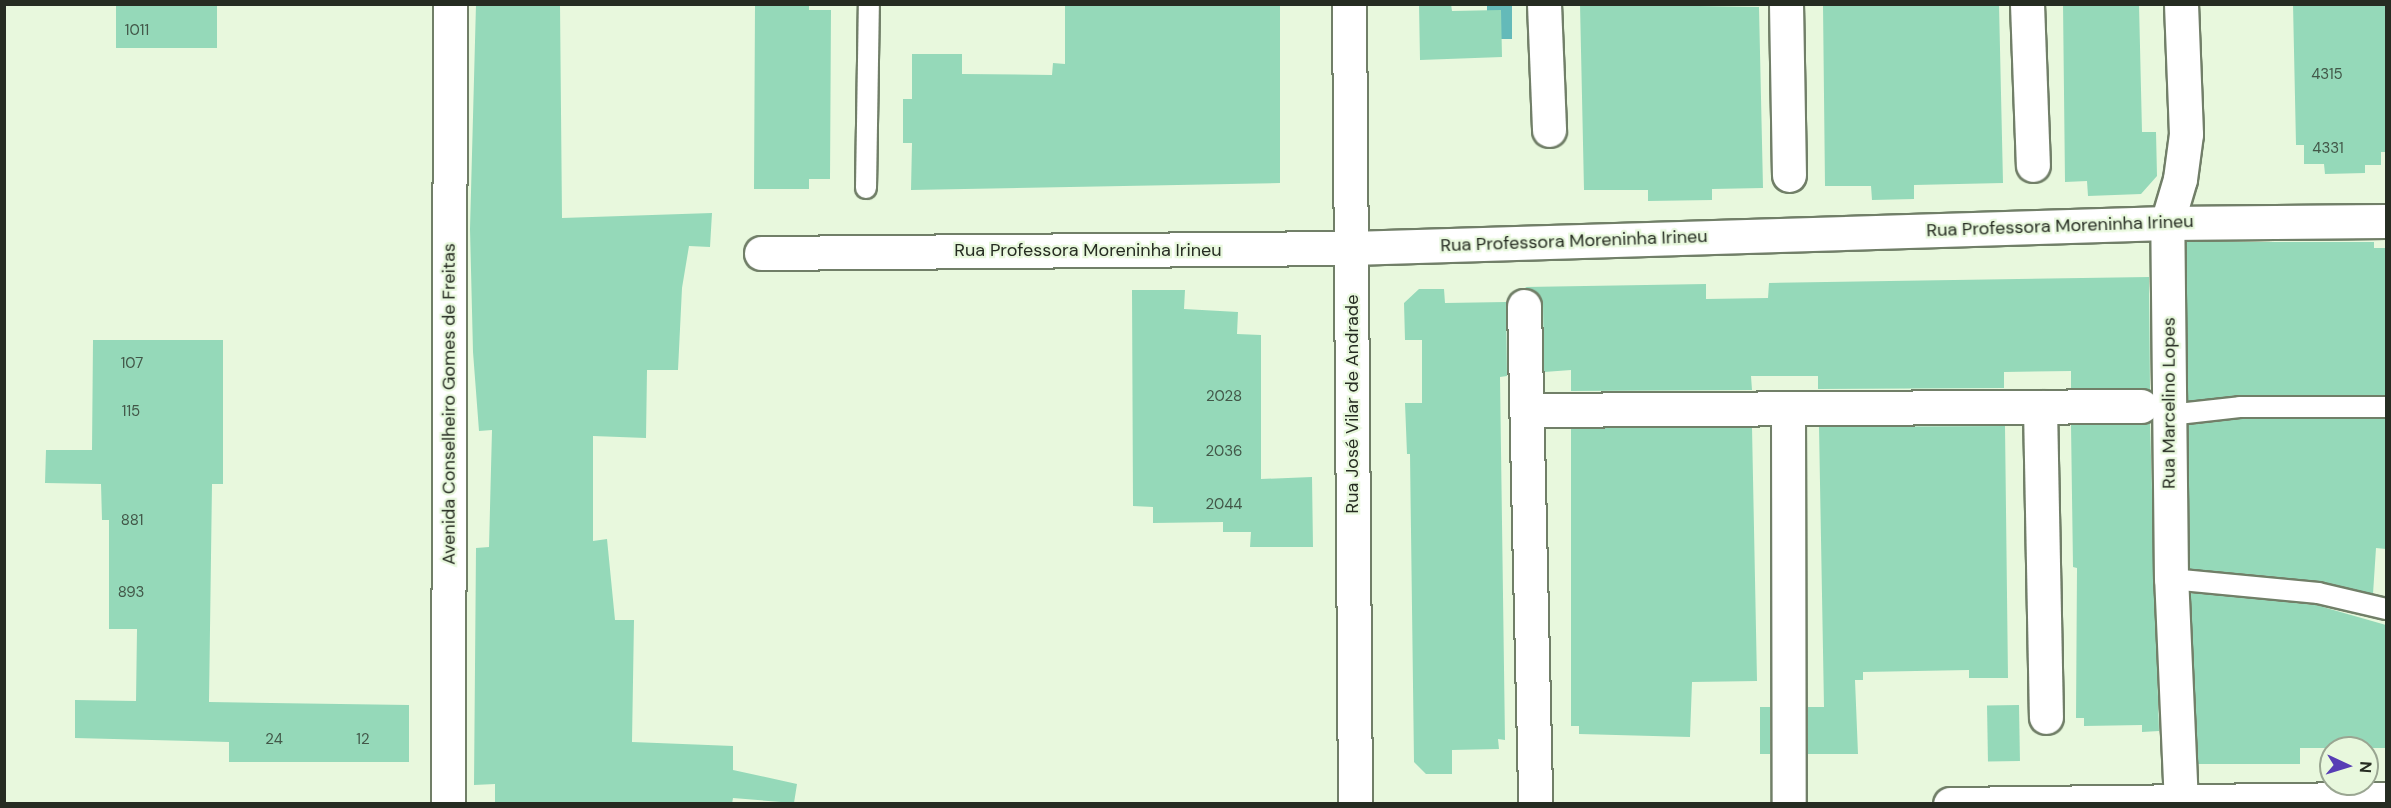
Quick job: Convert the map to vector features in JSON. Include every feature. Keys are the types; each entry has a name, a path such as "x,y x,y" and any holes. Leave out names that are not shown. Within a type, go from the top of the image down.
{"street":[{"name":"Avenida Conselheiro Gomes de Freitas","path":"448,804 450,4"},
{"name":"Rua José Vilar de Andrade","path":"1349,4 1355,804"},
{"path":"1544,4 1550,130"},
{"path":"1786,4 1789,175"},
{"path":"2027,4 2033,165"},
{"name":"Rua Marcelino Lopes","path":"2181,4 2186,134 2180,179 2167,223 2155,411 2170,579 2181,802"},
{"name":"Rua Professora Moreninha Irineu","path":"761,253 1351,248 2167,223 2386,221"},
{"path":"1524,306 1535,804"},
{"path":"2040,407 2046,717"},
{"path":"1527,410 2040,407 2155,411"},
{"path":"1788,409 1789,804"},
{"path":"1950,804 2386,800"}],"lane":[{"path":"866,188 869,4"},
{"path":"2155,411 2240,407 2386,407"},
{"path":"2170,579 2318,593 2386,609"}],"water":[{"path":"1487,5 1512,5 1512,39 1487,39"}],"building":[{"path":"116,4 217,4 217,48 116,48"},
{"path":"476,4 560,4 562,218 712,213 710,247 689,246 682,288 678,370 647,370 646,438 593,436 593,541 607,539 615,620 634,620 632,742 733,746 733,770 797,784 794,803 733,798 732,804 495,804 495,784 474,785 476,548 489,547 492,430 479,431 473,352 470,229"},
{"path":"809,4 809,10 831,10 830,179 809,179 809,189 754,189 755,5"},
{"path":"1065,4 1280,4 1280,183 911,190 912,143 903,143 903,99 912,99 912,54 962,54 962,74 1052,75 1053,63 1065,64"},
{"path":"1419,4 1451,4 1452,11 1501,10 1502,57 1420,60"},
{"path":"1580,4 1759,7 1763,188 1712,189 1712,200 1648,201 1648,190 1584,190"},
{"path":"1999,4 2003,183 1914,185 1914,199 1872,200 1871,186 1825,186 1823,6"},
{"path":"2063,4 2139,4 2142,132 2156,132 2157,176 2141,194 2088,196 2087,181 2065,182"},
{"path":"2293,4 2386,4 2386,152 2381,152 2381,165 2365,165 2365,173 2325,174 2324,164 2304,164 2304,145 2296,145"},
{"path":"2186,242 2374,242 2374,248 2386,248 2386,395 2240,395 2188,401"},
{"path":"2149,277 2150,390 2071,388 2071,371 2004,372 2004,388 1818,389 1818,376 1751,376 1752,390 1571,391 1571,370 1544,372 1543,305 1540,296 1525,287 1706,284 1706,299 1768,298 1769,283"},
{"path":"1419,289 1444,289 1445,303 1506,302 1507,376 1500,377 1505,740 1498,739 1499,749 1452,750 1452,774 1426,774 1414,762 1410,454 1407,454 1405,403 1422,403 1422,340 1405,340 1404,303"},
{"path":"1132,290 1185,290 1184,309 1238,312 1237,334 1261,335 1261,479 1312,477 1313,547 1250,547 1251,532 1223,532 1223,522 1153,523 1153,507 1133,506"},
{"path":"93,340 223,340 223,484 212,484 209,702 409,705 409,762 229,762 229,742 75,738 75,700 136,701 137,629 109,629 109,520 102,520 101,484 45,483 46,450 92,450"},
{"path":"2241,419 2386,419 2386,549 2376,548 2373,594 2319,581 2190,569 2188,425"},
{"path":"2150,422 2159,731 2142,732 2142,725 2084,726 2084,718 2076,718 2077,568 2073,567 2071,425"},
{"path":"2005,426 2008,678 1969,678 1969,670 1863,672 1863,680 1855,680 1858,754 1808,754 1808,707 1824,707 1819,427"},
{"path":"1752,427 1757,681 1692,682 1690,737 1579,734 1579,726 1571,726 1571,428"},
{"path":"2190,593 2316,605 2386,625 2386,748 2379,748 2379,736 2319,736 2319,748 2300,748 2300,764 2198,764"},
{"path":"2019,705 2020,761 1988,762 1987,706"},
{"path":"1760,707 1770,707 1770,754 1760,754"}]}
